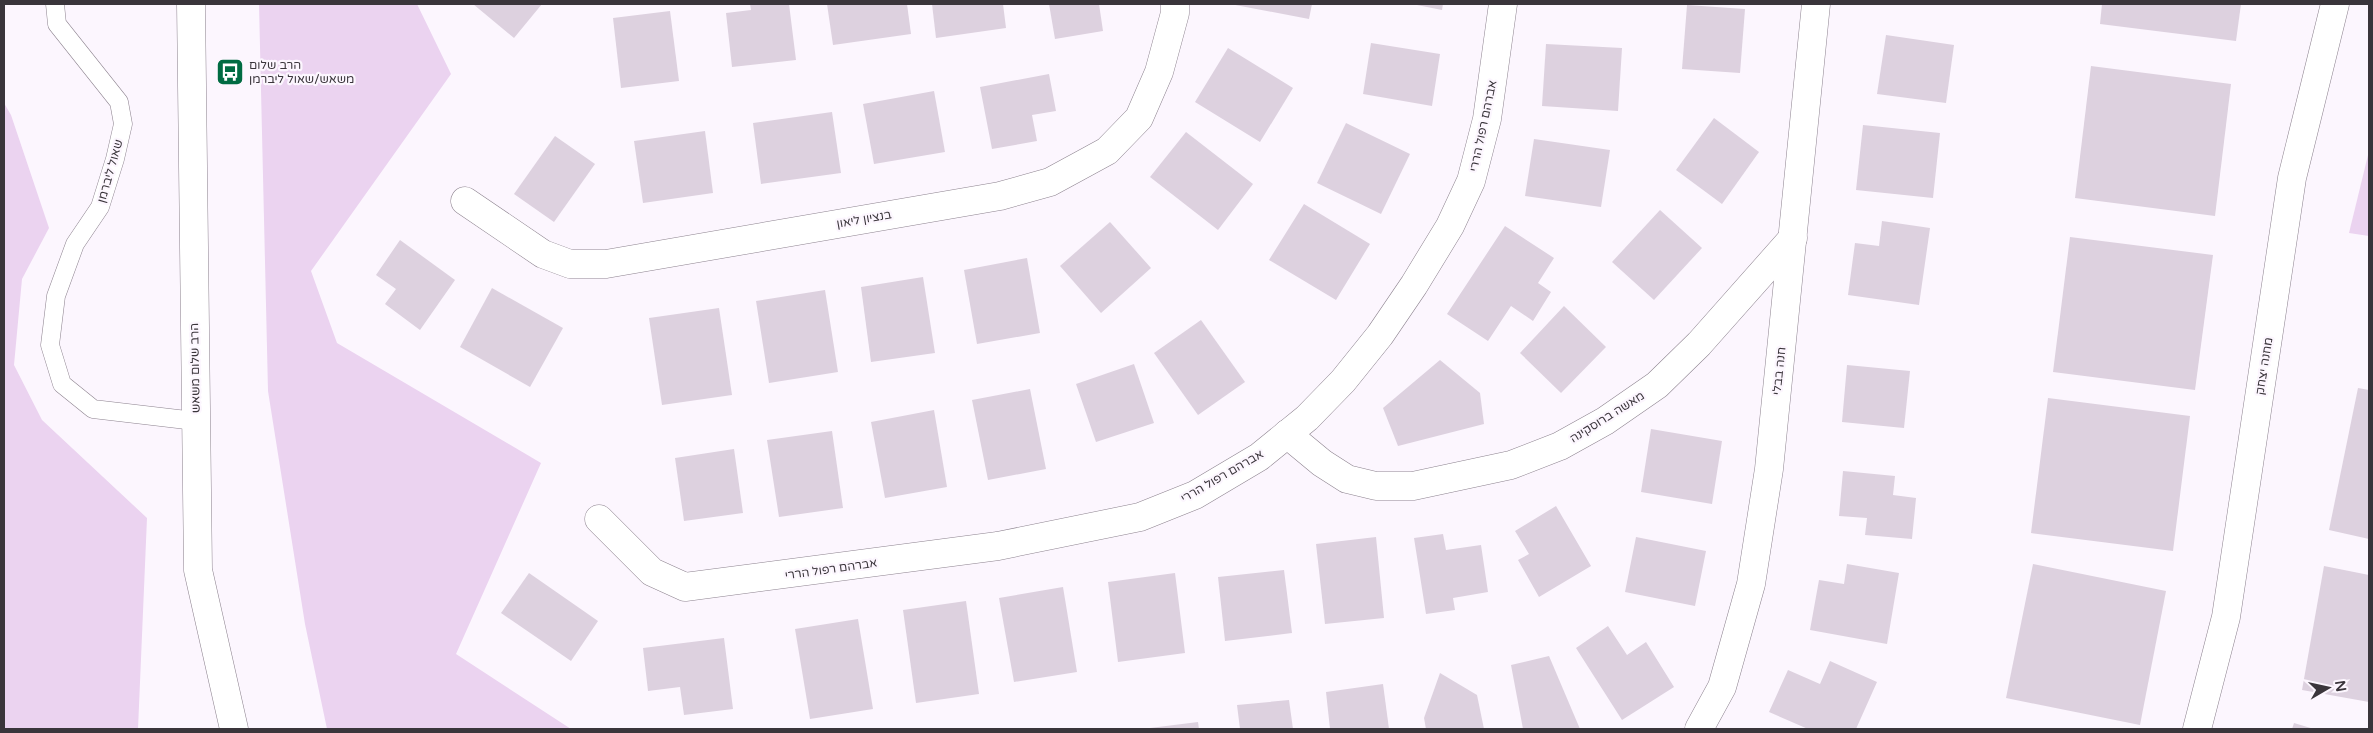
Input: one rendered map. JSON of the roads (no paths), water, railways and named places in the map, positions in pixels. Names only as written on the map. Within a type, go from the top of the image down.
[{"type":"street","name":"הרב שלום משאש","points":[[191,4],[198,570],[234,729]]},
{"type":"street","name":"בנציון ליאון","points":[[465,201],[543,254],[570,264],[606,264],[1000,196],[1050,182],[1107,151],[1139,118],[1159,72],[1175,13],[1175,4]]},
{"type":"street","name":"אברהם רפול הררי","points":[[599,518],[652,572],[685,587],[998,546],[1140,518],[1195,494],[1259,456],[1307,418],[1343,381],[1380,336],[1414,285],[1450,226],[1471,181],[1484,128],[1504,4]]},
{"type":"street","name":"חנה בבלי","points":[[1699,729],[1722,688],[1751,584],[1769,469],[1816,4]]},
{"type":"street","name":"מחנה יצחק","points":[[2197,729],[2226,616],[2292,178],[2335,4]]},
{"type":"street","name":"מאשה ברוסקינה","points":[[1287,434],[1322,463],[1347,479],[1376,486],[1413,486],[1510,464],[1560,446],[1605,421],[1657,385],[1699,344],[1793,238]]},
{"type":"lane","name":"שאול ליברמן","points":[[54,4],[57,24],[119,102],[123,124],[115,159],[100,206],[75,244],[56,296],[50,345],[62,384],[93,409],[195,421]]},
{"type":"place","name":"הרב שלום משאש/שאול ליברמן","points":[[230,72]]}]
